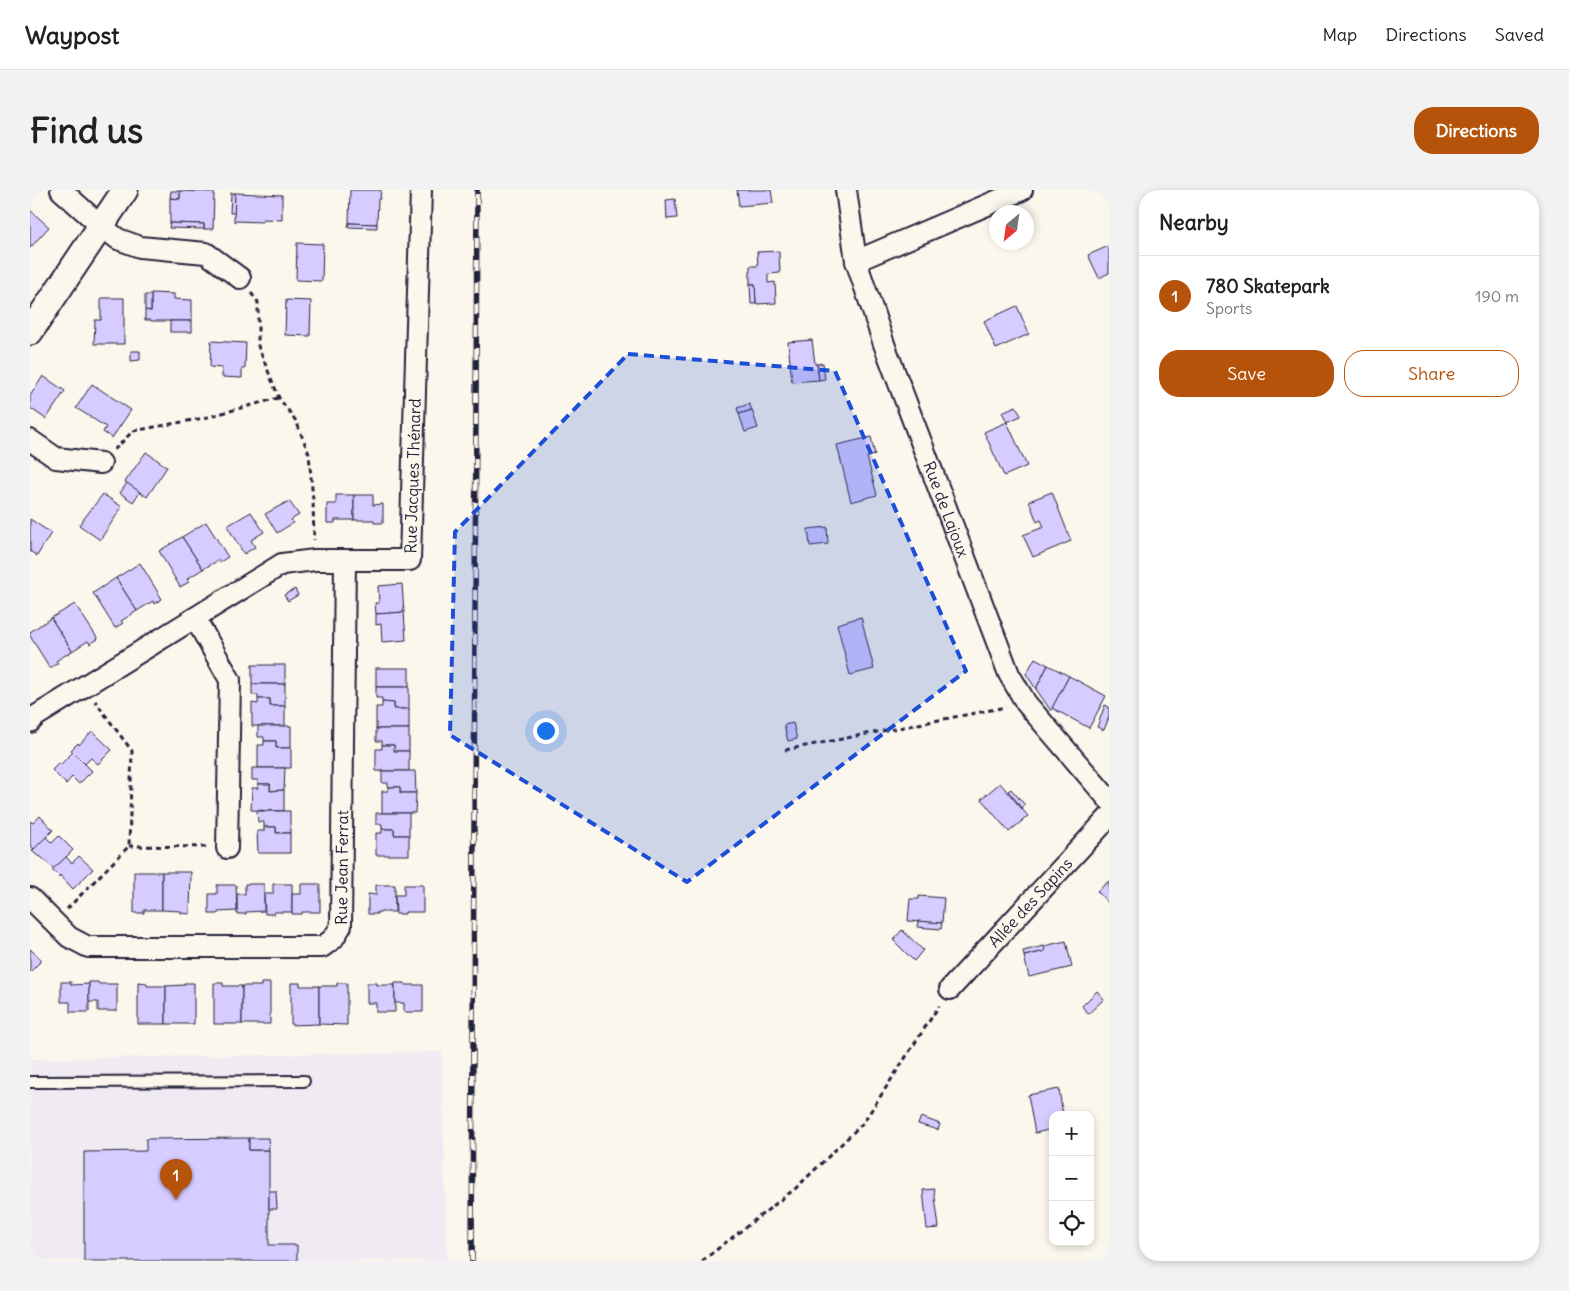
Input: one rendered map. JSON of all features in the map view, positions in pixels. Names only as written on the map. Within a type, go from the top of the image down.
[{"type":"street","points":[[61,190],[118,239],[140,247],[206,253],[240,278]]},
{"type":"street","points":[[30,332],[125,190]]},
{"type":"street","name":"Rue Jacques Thénard","points":[[30,722],[36,716],[282,564],[315,560],[410,560],[421,190]]},
{"type":"street","name":"Rue de Lajoux","points":[[846,190],[856,261],[884,344],[1010,674],[1026,703],[1109,800]]},
{"type":"street","points":[[856,261],[1022,190]]},
{"type":"street","points":[[30,440],[56,458],[101,463]]},
{"type":"street","name":"Rue Jean Ferrat","points":[[30,898],[69,937],[88,947],[322,947],[334,939],[341,926],[345,561]]},
{"type":"street","points":[[194,618],[230,680],[227,848]]},
{"type":"street","name":"Allée des Sapins","points":[[950,988],[1109,817]]},
{"type":"lane","points":[[30,1082],[304,1081]]},
{"type":"path","points":[[240,278],[258,302],[258,346],[279,398],[296,421],[309,454],[315,560]]},
{"type":"path","points":[[101,463],[133,431],[204,418],[279,398]]},
{"type":"path","points":[[54,922],[129,846],[132,751],[84,686]]},
{"type":"path","points":[[785,750],[1026,703]]},
{"type":"path","points":[[129,846],[227,848]]},
{"type":"path","points":[[702,1261],[796,1188],[863,1123],[950,988]]},
{"type":"highlighted area","points":[[628,354],[835,371],[966,671],[687,882],[450,735],[455,532]]},
{"type":"shaded area","points":[[442,1052],[447,1261],[30,1261],[30,1059]]},
{"type":"building","points":[[350,190],[381,190],[380,199],[378,199],[377,224],[349,223]]},
{"type":"building","points":[[737,190],[771,190],[773,203],[739,206]]},
{"type":"building","points":[[171,191],[180,191],[180,199],[170,198]]},
{"type":"building","points":[[180,191],[214,192],[213,229],[204,229],[204,224],[170,223],[170,198],[180,199]]},
{"type":"building","points":[[231,193],[235,193],[235,213],[230,213]]},
{"type":"building","points":[[235,193],[282,195],[282,220],[263,219],[263,222],[234,221]]},
{"type":"building","points":[[675,199],[677,218],[667,219],[666,200]]},
{"type":"building","points":[[30,210],[49,227],[30,248]]},
{"type":"building","points":[[170,223],[204,224],[204,229],[169,228]]},
{"type":"building","points":[[349,223],[377,224],[377,228],[348,227]]},
{"type":"building","points":[[297,243],[323,244],[322,281],[296,280]]},
{"type":"building","points":[[1109,246],[1109,273],[1099,278],[1088,255]]},
{"type":"building","points":[[779,251],[780,273],[768,274],[768,283],[775,282],[776,303],[756,304],[755,284],[750,284],[750,266],[758,266],[757,252]]},
{"type":"building","points":[[750,284],[755,284],[756,304],[751,304]]},
{"type":"building","points":[[151,293],[174,294],[174,299],[192,300],[192,321],[145,320],[145,310],[151,311]]},
{"type":"building","points":[[145,295],[151,295],[151,311],[145,310]]},
{"type":"building","points":[[101,298],[124,298],[124,344],[94,344],[95,320],[101,320]]},
{"type":"building","points":[[286,300],[311,301],[310,336],[285,335]]},
{"type":"building","points":[[1017,306],[1029,334],[996,349],[984,321]]},
{"type":"building","points":[[170,321],[192,321],[192,332],[170,332]]},
{"type":"building","points":[[812,340],[819,380],[792,382],[788,342]]},
{"type":"building","points":[[211,341],[246,343],[245,369],[242,369],[242,378],[222,377],[222,368],[210,367]]},
{"type":"building","points":[[131,351],[140,351],[140,360],[131,361]]},
{"type":"building","points":[[823,363],[825,379],[819,380],[817,364]]},
{"type":"building","points":[[43,376],[65,391],[46,419],[30,408],[30,396]]},
{"type":"building","points":[[92,384],[131,410],[112,438],[103,432],[106,427],[76,408]]},
{"type":"building","points":[[749,404],[752,410],[739,414],[737,408]]},
{"type":"building","points":[[1016,406],[1021,416],[1007,422],[1002,412]]},
{"type":"building","points":[[752,410],[758,428],[745,432],[739,414]]},
{"type":"building","points":[[1007,422],[1027,466],[1004,476],[984,432]]},
{"type":"building","points":[[871,437],[875,455],[867,457],[877,495],[851,502],[837,445]]},
{"type":"building","points":[[146,452],[167,467],[147,497],[125,482]]},
{"type":"building","points":[[127,483],[140,492],[133,502],[120,493]]},
{"type":"building","points":[[1052,492],[1071,541],[1033,557],[1023,535],[1044,527],[1041,520],[1037,522],[1029,501]]},
{"type":"building","points":[[103,494],[122,507],[100,540],[79,525]]},
{"type":"building","points":[[336,495],[354,495],[354,520],[335,520],[335,523],[327,523],[327,504],[336,504]]},
{"type":"building","points":[[354,495],[373,495],[373,505],[383,504],[383,523],[374,523],[374,520],[354,520]]},
{"type":"building","points":[[289,501],[299,515],[291,520],[293,523],[277,533],[265,514]]},
{"type":"building","points":[[251,512],[264,532],[251,540],[255,547],[244,554],[227,526]]},
{"type":"building","points":[[30,519],[51,533],[37,556],[30,551]]},
{"type":"building","points":[[206,522],[228,557],[203,569],[182,537]]},
{"type":"building","points":[[827,527],[828,544],[810,546],[808,529]]},
{"type":"building","points":[[182,537],[203,569],[187,579],[189,582],[180,587],[159,551]]},
{"type":"building","points":[[140,563],[162,599],[154,604],[153,601],[137,611],[116,578]]},
{"type":"building","points":[[116,578],[137,611],[121,621],[123,623],[115,628],[93,593]]},
{"type":"building","points":[[402,584],[404,612],[376,614],[375,603],[379,603],[378,586]]},
{"type":"building","points":[[295,589],[298,595],[288,601],[284,595]]},
{"type":"building","points":[[75,604],[98,639],[90,644],[88,641],[72,651],[51,618]]},
{"type":"building","points":[[404,612],[406,640],[382,642],[381,624],[376,625],[376,614]]},
{"type":"building","points":[[861,617],[874,669],[850,675],[837,624]]},
{"type":"building","points":[[51,618],[72,651],[56,661],[58,663],[50,668],[30,636],[30,632]]},
{"type":"building","points":[[1035,658],[1048,665],[1036,689],[1026,674]]},
{"type":"building","points":[[252,665],[285,665],[285,684],[252,684]]},
{"type":"building","points":[[1048,665],[1069,676],[1051,711],[1036,689]]},
{"type":"building","points":[[376,668],[409,668],[409,687],[376,687]]},
{"type":"building","points":[[1069,676],[1106,696],[1089,728],[1052,708]]},
{"type":"building","points":[[252,684],[285,684],[285,706],[270,706],[270,699],[258,699],[258,695],[252,695]]},
{"type":"building","points":[[376,687],[409,687],[409,709],[394,709],[394,703],[382,702],[382,698],[376,698]]},
{"type":"building","points":[[258,699],[270,699],[270,706],[285,706],[285,726],[252,726],[252,703],[258,704]]},
{"type":"building","points":[[382,702],[394,703],[394,709],[409,709],[409,729],[376,729],[376,707],[382,707]]},
{"type":"building","points":[[1105,705],[1109,707],[1109,717],[1104,730],[1097,727]]},
{"type":"building","points":[[793,723],[797,739],[788,741],[784,725]]},
{"type":"building","points":[[258,726],[291,726],[291,748],[276,748],[276,741],[264,741],[264,737],[258,737]]},
{"type":"building","points":[[376,729],[409,729],[409,751],[394,751],[394,745],[382,745],[382,741],[376,741]]},
{"type":"building","points":[[92,731],[112,750],[98,764],[91,758],[85,764],[71,750],[78,743],[79,745]]},
{"type":"building","points":[[264,741],[276,741],[276,748],[291,748],[291,768],[258,768],[258,745],[264,745]]},
{"type":"building","points":[[382,745],[394,745],[394,751],[409,751],[409,771],[376,771],[376,749],[382,749]]},
{"type":"building","points":[[73,752],[92,771],[79,784],[72,777],[66,784],[52,770]]},
{"type":"building","points":[[252,768],[285,768],[284,790],[270,791],[270,784],[258,784],[258,780],[252,780]]},
{"type":"building","points":[[382,771],[415,771],[416,793],[400,793],[400,787],[388,787],[388,783],[382,783]]},
{"type":"building","points":[[1000,783],[1028,816],[1009,832],[981,799]]},
{"type":"building","points":[[258,784],[270,784],[270,791],[284,790],[284,811],[251,810],[252,788],[258,788]]},
{"type":"building","points":[[388,787],[400,787],[400,793],[416,793],[415,813],[382,813],[382,791],[388,791]]},
{"type":"building","points":[[1011,789],[1025,805],[1022,808],[1008,791]]},
{"type":"building","points":[[257,811],[290,811],[290,833],[276,833],[276,827],[264,827],[264,822],[258,822]]},
{"type":"building","points":[[376,813],[409,813],[409,835],[394,835],[394,829],[382,829],[382,824],[376,824]]},
{"type":"building","points":[[40,816],[53,830],[34,849],[30,845],[30,821],[33,823]]},
{"type":"building","points":[[264,827],[276,827],[276,833],[290,833],[290,853],[258,853],[257,831],[264,831]]},
{"type":"building","points":[[382,829],[394,829],[394,835],[409,835],[409,855],[376,855],[376,833],[382,833]]},
{"type":"building","points":[[59,836],[73,850],[54,869],[32,851],[46,837],[52,843]]},
{"type":"building","points":[[79,856],[93,869],[73,889],[60,875],[59,877],[52,870],[66,857],[72,863]]},
{"type":"building","points":[[134,872],[162,872],[162,910],[144,910],[144,913],[134,913]]},
{"type":"building","points":[[162,872],[191,872],[190,914],[181,913],[181,911],[162,910]]},
{"type":"building","points":[[1109,881],[1109,904],[1097,891]]},
{"type":"building","points":[[245,884],[264,884],[264,911],[237,914],[237,894],[245,894]]},
{"type":"building","points":[[273,884],[292,884],[292,912],[265,914],[264,894],[273,894]]},
{"type":"building","points":[[301,884],[320,884],[320,912],[292,914],[292,894],[301,894]]},
{"type":"building","points":[[217,885],[236,885],[237,911],[209,914],[209,894],[217,894]]},
{"type":"building","points":[[376,885],[395,885],[395,912],[368,914],[368,894],[376,895]]},
{"type":"building","points":[[404,885],[423,885],[423,912],[396,914],[395,895],[404,895]]},
{"type":"building","points":[[919,896],[944,898],[942,923],[908,921],[910,899],[919,899]]},
{"type":"building","points":[[918,921],[942,923],[941,929],[917,927]]},
{"type":"building","points":[[902,930],[923,950],[914,961],[893,940]]},
{"type":"building","points":[[1066,941],[1072,967],[1029,977],[1024,956],[1045,951],[1044,946]]},
{"type":"building","points":[[1044,946],[1045,951],[1024,956],[1023,951]]},
{"type":"building","points":[[30,949],[42,960],[30,972]]},
{"type":"building","points":[[61,982],[71,982],[71,985],[89,984],[89,1012],[70,1012],[70,1002],[61,1002]]},
{"type":"building","points":[[89,982],[117,984],[117,1011],[98,1011],[98,1002],[89,1002]]},
{"type":"building","points":[[138,982],[147,983],[147,986],[166,986],[166,1024],[138,1024]]},
{"type":"building","points":[[184,983],[194,983],[194,1024],[166,1024],[166,986],[184,985]]},
{"type":"building","points":[[214,983],[223,983],[223,986],[242,986],[242,1024],[214,1024]]},
{"type":"building","points":[[261,983],[270,983],[270,1024],[242,1024],[242,986],[261,986]]},
{"type":"building","points":[[291,983],[300,983],[300,986],[319,986],[319,1024],[291,1025]]},
{"type":"building","points":[[337,983],[347,983],[347,1025],[319,1024],[319,986],[337,986]]},
{"type":"building","points":[[367,983],[395,985],[395,1012],[376,1012],[376,1003],[367,1003]]},
{"type":"building","points":[[395,983],[423,985],[423,1012],[404,1012],[404,1003],[395,1003]]},
{"type":"building","points":[[1097,991],[1104,999],[1088,1014],[1082,1006]]},
{"type":"building","points":[[1059,1089],[1062,1111],[1049,1111],[1049,1130],[1035,1133],[1028,1095]]},
{"type":"building","points":[[921,1117],[940,1124],[938,1130],[918,1124]]},
{"type":"building","points":[[249,1138],[249,1150],[269,1150],[269,1245],[297,1245],[297,1261],[84,1261],[84,1152],[146,1151],[146,1139]]},
{"type":"building","points":[[249,1138],[268,1138],[269,1150],[249,1150]]},
{"type":"building","points":[[934,1189],[939,1228],[927,1229],[923,1190]]},
{"type":"building","points":[[269,1191],[276,1191],[277,1209],[269,1209]]},
{"type":"railway","points":[[472,1261],[477,190]]},
{"type":"place","name":"780 Skatepark","points":[[176,1200]]}]
